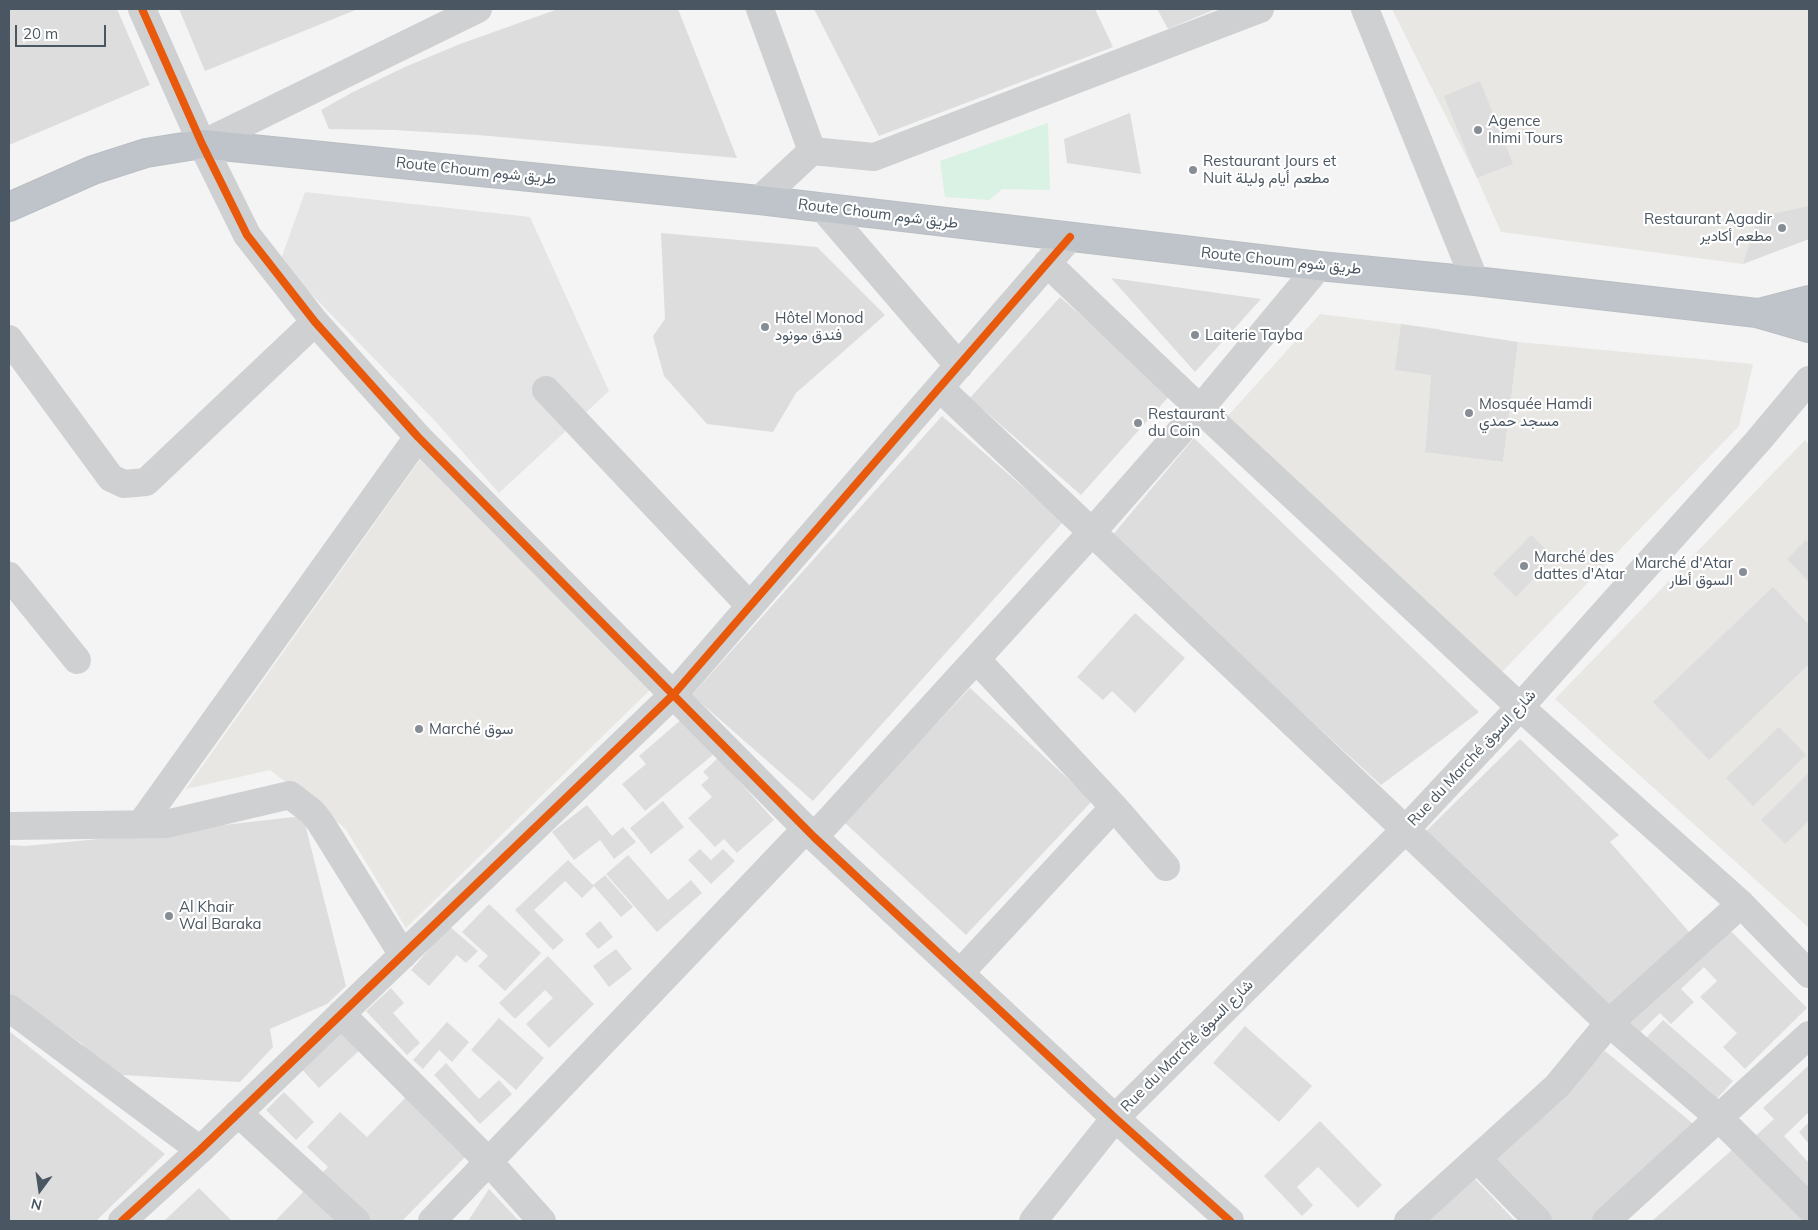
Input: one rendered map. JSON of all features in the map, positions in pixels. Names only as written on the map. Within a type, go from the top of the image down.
[{"type":"highway","name":"Route Choum طريق شوم","points":[[9,207],[93,170],[146,152],[202,144],[759,200],[1319,266],[1475,281],[1757,313],[1809,328]]},
{"type":"highway","name":"Route Choum طريق شوم","points":[[1757,313],[1809,300]]},
{"type":"street","points":[[142,9],[202,144],[246,235],[316,322],[418,437],[810,833],[1115,1118],[1230,1221]]},
{"type":"street","points":[[202,144],[478,9]]},
{"type":"street","points":[[760,9],[812,151]]},
{"type":"street","points":[[759,200],[812,151],[874,157],[1260,9]]},
{"type":"street","points":[[1365,9],[1475,281]]},
{"type":"street","points":[[822,207],[959,366]]},
{"type":"street","points":[[122,1221],[200,1150],[674,694],[1070,237]]},
{"type":"street","points":[[1047,263],[1200,409],[1520,707],[1741,904],[1809,974]]},
{"type":"street","points":[[432,1221],[810,833],[976,659],[1092,532],[1200,409],[1319,266]]},
{"type":"street","points":[[9,339],[111,478],[124,484],[146,482],[316,322]]},
{"type":"street","name":"Rue du Marché شارع السوق","points":[[1033,1221],[1115,1118],[1406,829],[1520,707],[1764,434],[1809,380]]},
{"type":"street","points":[[940,388],[1609,1023],[1719,1118],[1809,1207]]},
{"type":"street","points":[[546,390],[750,606]]},
{"type":"street","points":[[141,824],[418,437]]},
{"type":"street","points":[[9,576],[77,660]]},
{"type":"street","points":[[976,659],[1114,807],[1166,867]]},
{"type":"street","points":[[9,826],[166,824],[290,795],[312,812],[320,822],[403,955]]},
{"type":"street","points":[[960,973],[1114,807]]},
{"type":"street","points":[[1408,1221],[1478,1160],[1557,1086],[1609,1023],[1741,904]]},
{"type":"street","points":[[9,1008],[200,1150]]},
{"type":"street","points":[[341,1014],[489,1162],[542,1221]]},
{"type":"street","points":[[1606,1221],[1809,1035]]},
{"type":"street","points":[[238,1113],[356,1221]]},
{"type":"street","points":[[1478,1160],[1538,1221]]},
{"type":"shaded area","points":[[1392,9],[1809,9],[1809,239],[1743,264],[1501,232],[1477,178]]},
{"type":"shaded area","points":[[305,192],[530,217],[609,391],[499,493],[435,421],[280,262]]},
{"type":"shaded area","points":[[1320,314],[1440,329],[1431,375],[1425,451],[1503,462],[1518,342],[1753,364],[1739,426],[1502,672],[1224,420]]},
{"type":"shaded area","name":"Marché d'Atar السوق أطار","points":[[1805,440],[1809,445],[1809,928],[1555,699]]},
{"type":"shaded area","name":"Marché سوق","points":[[421,458],[652,688],[406,928],[345,828],[270,770],[186,789]]},
{"type":"green space","points":[[1048,123],[1050,190],[1002,189],[989,200],[945,197],[940,161]]},
{"type":"building","points":[[9,9],[117,9],[150,85],[9,145]]},
{"type":"building","points":[[179,9],[358,9],[205,71]]},
{"type":"building","points":[[558,9],[678,9],[737,158],[478,135],[394,130],[329,129],[321,110],[353,92],[405,67],[460,44]]},
{"type":"building","points":[[814,9],[1095,9],[1113,47],[879,136]]},
{"type":"building","points":[[1157,9],[1216,9],[1168,29]]},
{"type":"building","name":"Agence Inimi Tours","points":[[1480,81],[1513,164],[1477,178],[1444,96]]},
{"type":"building","points":[[1130,113],[1141,174],[1067,163],[1064,139]]},
{"type":"building","name":"Restaurant Agadir مطعم أكادير","points":[[1809,206],[1809,239],[1743,264],[1758,217]]},
{"type":"building","name":"Hôtel Monod فندق مونود","points":[[661,233],[817,247],[885,315],[796,393],[773,432],[707,424],[664,376],[653,336],[665,319]]},
{"type":"building","name":"Laiterie Tayba","points":[[1111,278],[1261,299],[1195,372]]},
{"type":"building","points":[[1060,297],[1171,394],[1081,495],[970,398]]},
{"type":"building","name":"Mosquée Hamdi مسجد حمدي","points":[[1401,324],[1518,342],[1503,462],[1425,452],[1431,375],[1395,370]]},
{"type":"building","points":[[942,416],[1063,522],[813,801],[692,695]]},
{"type":"building","points":[[1194,438],[1479,712],[1381,785],[1111,537]]},
{"type":"building","name":"Marché des dattes d'Atar","points":[[1531,535],[1554,557],[1516,597],[1493,574]]},
{"type":"building","points":[[1806,540],[1809,543],[1809,582],[1787,559]]},
{"type":"building","points":[[1773,587],[1809,625],[1809,664],[1709,760],[1653,702]]},
{"type":"building","points":[[1135,613],[1185,658],[1135,713],[1112,691],[1103,700],[1077,677]]},
{"type":"building","points":[[970,688],[1092,801],[966,935],[844,822]]},
{"type":"building","points":[[683,718],[714,754],[645,811],[622,784],[646,764],[639,756]]},
{"type":"building","points":[[1779,727],[1806,755],[1753,806],[1726,778]]},
{"type":"building","points":[[1520,739],[1619,835],[1610,842],[1698,942],[1615,1013],[1422,835]]},
{"type":"building","points":[[718,758],[774,820],[737,853],[724,839],[715,847],[688,818],[712,797],[701,785],[709,778],[703,772]]},
{"type":"building","points":[[1809,773],[1809,821],[1785,844],[1761,820]]},
{"type":"building","points":[[663,801],[684,827],[651,854],[630,828]]},
{"type":"building","points":[[587,805],[612,836],[623,827],[636,842],[614,859],[600,840],[574,860],[552,832]]},
{"type":"building","name":"Al Khair Wal Baraka","points":[[303,816],[346,986],[327,1004],[270,1029],[273,1047],[240,1082],[106,1074],[82,1044],[9,993],[9,845],[25,846],[99,839]]},
{"type":"building","points":[[700,849],[711,860],[723,849],[735,861],[711,884],[688,860]]},
{"type":"building","points":[[628,855],[668,900],[691,880],[702,893],[657,932],[606,874]]},
{"type":"building","points":[[568,860],[594,886],[582,898],[565,881],[534,910],[564,940],[553,950],[515,910]]},
{"type":"building","points":[[605,875],[633,907],[621,917],[593,885]]},
{"type":"building","points":[[489,904],[541,953],[505,991],[478,966],[488,956],[462,932]]},
{"type":"building","points":[[600,921],[613,937],[598,949],[585,934]]},
{"type":"building","points":[[1722,922],[1807,1008],[1745,1069],[1723,1047],[1737,1033],[1700,997],[1717,981],[1704,967],[1681,989],[1694,1002],[1671,1024],[1660,1013],[1635,1037],[1619,1020]]},
{"type":"building","points":[[449,926],[478,951],[466,963],[457,955],[429,986],[411,970]]},
{"type":"building","points":[[616,949],[632,969],[609,987],[593,966]]},
{"type":"building","points":[[548,956],[594,1004],[549,1048],[526,1024],[553,998],[545,990],[515,1019],[499,1003]]},
{"type":"building","points":[[391,988],[404,1003],[393,1013],[420,1043],[407,1055],[366,1011]]},
{"type":"building","points":[[499,1018],[544,1058],[516,1090],[471,1050]]},
{"type":"building","points":[[1663,1020],[1733,1081],[1714,1102],[1644,1040]]},
{"type":"building","points":[[447,1022],[469,1042],[452,1062],[439,1050],[423,1069],[413,1060]]},
{"type":"building","points":[[1245,1026],[1312,1086],[1279,1122],[1213,1063]]},
{"type":"building","points":[[344,1028],[363,1047],[319,1088],[300,1067]]},
{"type":"building","points":[[9,1031],[165,1154],[96,1221],[9,1221]]},
{"type":"building","points":[[1605,1051],[1703,1132],[1598,1221],[1552,1221],[1492,1163]]},
{"type":"building","points":[[446,1063],[479,1099],[499,1080],[512,1094],[480,1124],[434,1075]]},
{"type":"building","points":[[1809,1065],[1809,1112],[1784,1136],[1809,1163],[1809,1194],[1752,1139],[1774,1119],[1763,1108]]},
{"type":"building","points":[[284,1092],[314,1122],[296,1140],[266,1110]]},
{"type":"building","points":[[411,1092],[471,1151],[402,1221],[367,1221],[320,1175],[328,1167],[307,1147],[340,1112],[367,1137]]},
{"type":"building","points":[[1320,1121],[1382,1185],[1358,1208],[1318,1167],[1297,1187],[1313,1205],[1302,1216],[1264,1176]]},
{"type":"building","points":[[1809,1122],[1809,1144],[1799,1132]]},
{"type":"building","points":[[1742,1141],[1809,1221],[1652,1221]]},
{"type":"building","points":[[1474,1178],[1515,1221],[1428,1221]]},
{"type":"building","points":[[308,1187],[341,1221],[275,1221]]},
{"type":"building","points":[[199,1188],[232,1221],[164,1221]]},
{"type":"building","points":[[489,1189],[519,1221],[468,1221]]},
{"type":"cycle path","points":[[142,9],[202,144],[247,235],[315,322],[418,437],[814,837],[1115,1118],[1230,1221]]},
{"type":"cycle path","points":[[122,1221],[200,1150],[674,694],[1070,237]]},
{"type":"place","name":"Agence Inimi Tours","points":[[1478,130]]},
{"type":"place","name":"Restaurant Jours et Nuit مطعم أيام وليلة","points":[[1193,170]]},
{"type":"place","name":"Restaurant Agadir مطعم أكادير","points":[[1782,228]]},
{"type":"place","name":"Hôtel Monod فندق مونود","points":[[765,327]]},
{"type":"place","name":"Laiterie Tayba","points":[[1195,335]]},
{"type":"place","name":"Mosquée Hamdi مسجد حمدي","points":[[1469,413]]},
{"type":"place","name":"Restaurant du Coin","points":[[1138,423]]},
{"type":"place","name":"Marché des dattes d'Atar","points":[[1524,566]]},
{"type":"place","name":"Marché d'Atar السوق أطار","points":[[1743,572]]},
{"type":"place","name":"Marché سوق","points":[[419,729]]},
{"type":"place","name":"Al Khair Wal Baraka","points":[[169,916]]}]
